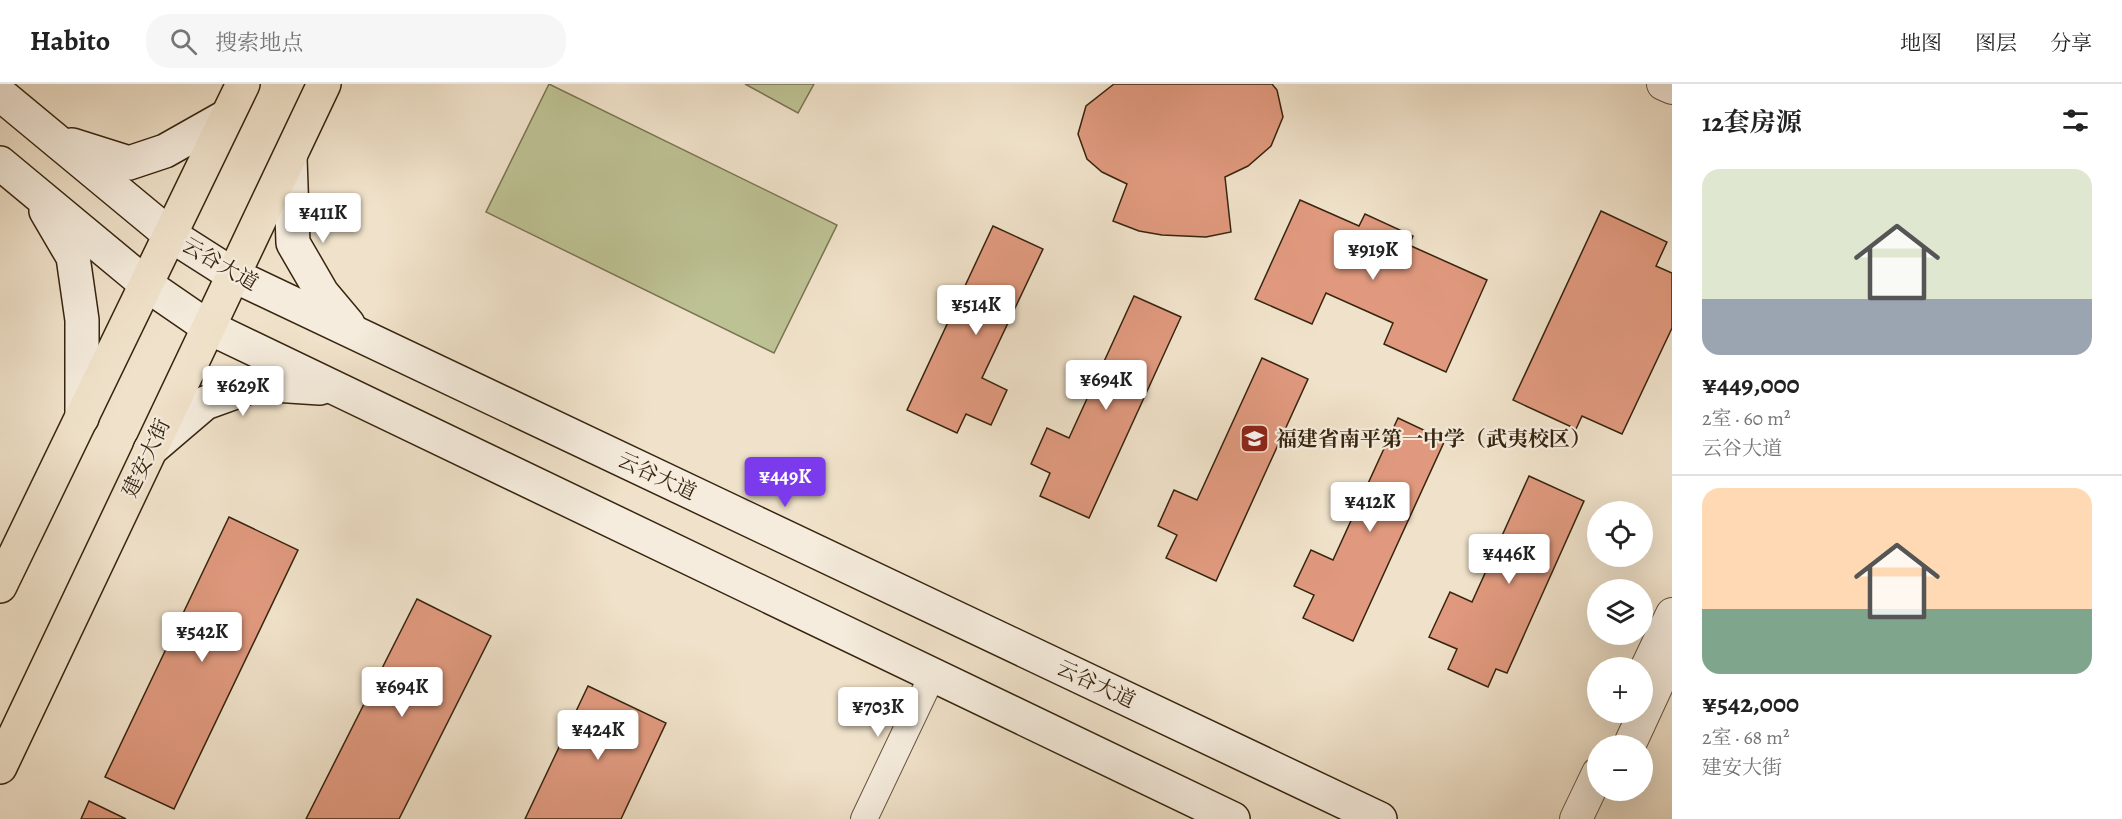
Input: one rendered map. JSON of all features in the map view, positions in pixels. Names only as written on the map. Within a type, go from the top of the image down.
[{"type":"main road","points":[[0,586],[243,84]]},
{"type":"main road","name":"建安大街","points":[[0,767],[208,327],[235,276],[324,84]]},
{"type":"main road","name":"云谷大道","points":[[0,94],[169,234],[235,276],[1380,819]]},
{"type":"main road","points":[[55,140],[129,163],[165,150],[227,116]]},
{"type":"main road","points":[[290,158],[293,243],[322,293],[356,333]]},
{"type":"main road","points":[[0,163],[147,285],[208,327],[1233,819]]},
{"type":"main road","points":[[34,191],[73,257],[82,320],[82,418]]},
{"type":"main road","points":[[150,450],[205,403],[258,384],[337,390]]},
{"type":"street","points":[[1663,84],[1672,88]]},
{"type":"street","points":[[1652,657],[1672,614]]},
{"type":"street","points":[[1634,735],[1672,654]]},
{"type":"street","points":[[864,819],[932,676]]},
{"type":"street","points":[[1576,819],[1587,796]]},
{"type":"street","points":[[1594,819],[1603,801]]},
{"type":"green space","points":[[549,84],[837,225],[774,353],[486,212]]},
{"type":"green space","points":[[745,84],[814,84],[798,113]]},
{"type":"building","points":[[1114,84],[1272,84],[1277,90],[1283,117],[1271,146],[1248,166],[1225,177],[1231,232],[1206,237],[1162,235],[1139,231],[1113,221],[1127,184],[1102,172],[1087,159],[1078,134],[1086,106]]},
{"type":"building","points":[[1300,200],[1359,226],[1365,214],[1413,236],[1409,245],[1487,280],[1446,372],[1384,344],[1393,323],[1326,293],[1312,324],[1255,299]]},
{"type":"building","points":[[1601,211],[1667,242],[1656,266],[1672,273],[1672,328],[1622,434],[1582,416],[1576,429],[1513,400]]},
{"type":"building","points":[[993,226],[1043,249],[982,378],[1007,390],[991,425],[966,414],[957,433],[907,410]]},
{"type":"building","points":[[1134,296],[1181,317],[1089,518],[1040,496],[1050,473],[1031,464],[1047,428],[1069,438]]},
{"type":"building","points":[[1262,358],[1308,379],[1216,581],[1166,558],[1177,535],[1158,526],[1174,490],[1197,500]]},
{"type":"building","points":[[1398,418],[1445,440],[1353,641],[1303,618],[1314,595],[1294,586],[1311,550],[1333,560]]},
{"type":"building","points":[[1529,476],[1584,501],[1507,673],[1496,669],[1488,687],[1448,669],[1457,649],[1429,637],[1450,592],[1472,602]]},
{"type":"building","points":[[229,517],[298,550],[174,809],[105,777]]},
{"type":"building","points":[[417,599],[491,636],[399,819],[306,819]]},
{"type":"building","points":[[588,686],[666,723],[621,819],[525,819]]},
{"type":"building","points":[[89,801],[126,819],[81,819]]},
{"type":"place","name":"福建省南平第一中学（武夷校区）","points":[[1255,439]]}]
